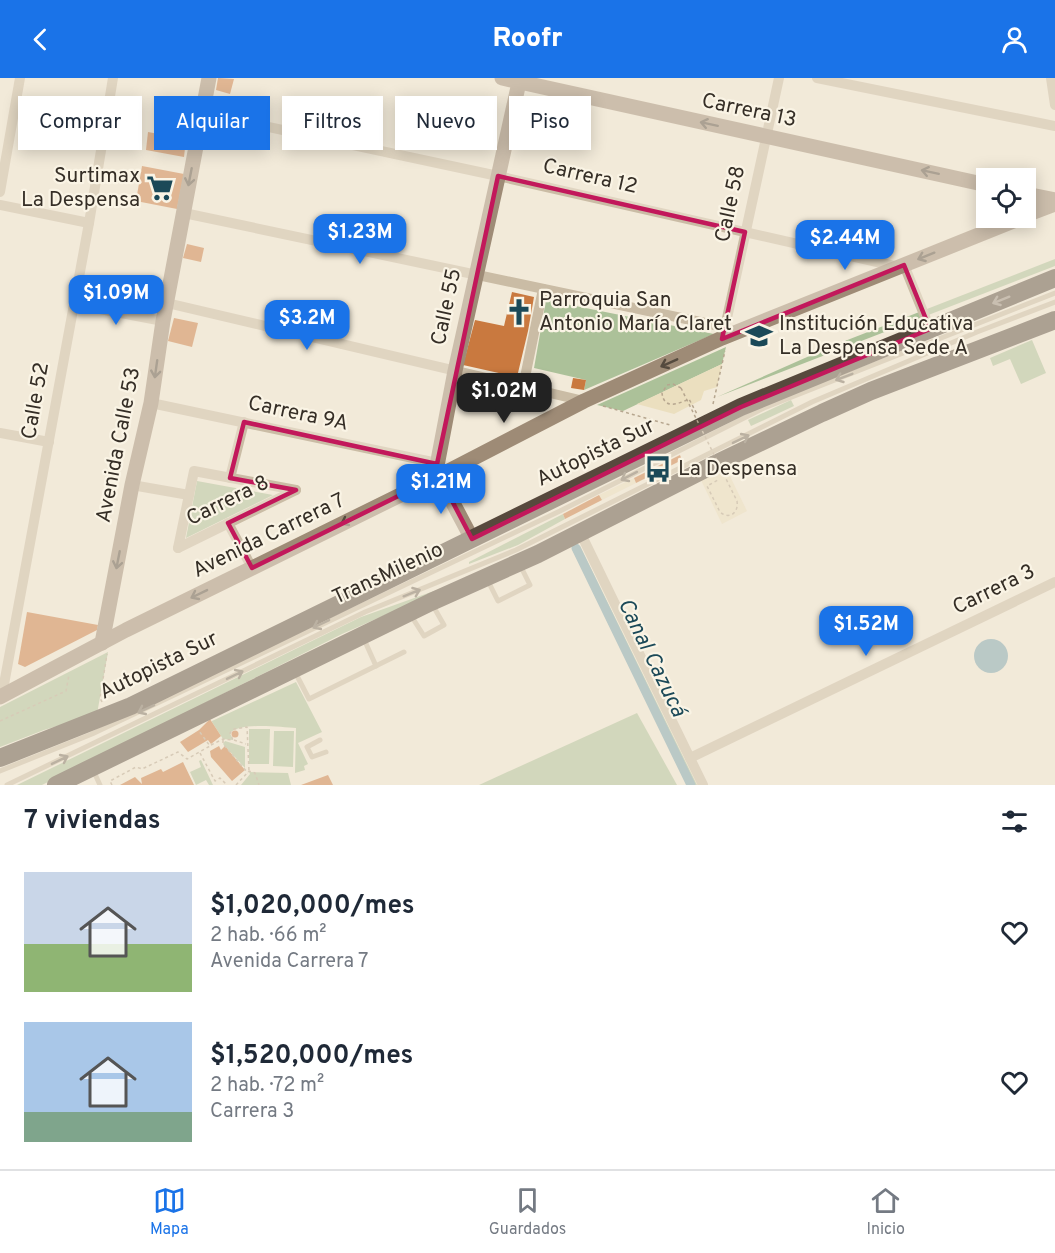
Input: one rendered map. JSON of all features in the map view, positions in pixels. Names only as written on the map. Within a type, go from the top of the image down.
[{"type":"highway","name":"Autopista Sur","points":[[0,758],[110,715],[763,397],[1055,278]]},
{"type":"highway","points":[[56,785],[431,602],[519,563],[724,459],[822,413],[952,359],[1055,320]]},
{"type":"street","points":[[0,192],[20,78]]},
{"type":"street","name":"Calle 52","points":[[1,696],[89,223],[113,78]]},
{"type":"street","name":"Avenida Calle 53","points":[[206,96],[209,78]]},
{"type":"street","name":"Carrera 13","points":[[502,78],[976,183]]},
{"type":"street","name":"Calle 58","points":[[725,334],[779,78]]},
{"type":"street","points":[[817,78],[1055,126]]},
{"type":"street","points":[[1050,78],[1055,105]]},
{"type":"street","name":"Calle 55","points":[[438,469],[454,371],[519,80]]},
{"type":"street","name":"Carrera 12","points":[[270,127],[901,266]]},
{"type":"street","name":"Avenida Calle 53","points":[[105,648],[132,485],[151,403],[166,303],[196,150]]},
{"type":"street","points":[[1036,197],[1055,202]]},
{"type":"street","points":[[1036,211],[1055,202]]},
{"type":"street","points":[[0,205],[89,223]]},
{"type":"street","points":[[184,213],[543,289],[725,334]]},
{"type":"street","name":"Avenida Carrera 7","points":[[1,696],[105,648],[438,469],[725,334],[996,228]]},
{"type":"street","points":[[901,266],[930,329]]},
{"type":"street","points":[[523,387],[543,289]]},
{"type":"street","points":[[166,303],[584,401]]},
{"type":"street","points":[[74,304],[163,321]]},
{"type":"street","name":"Carrera 9A","points":[[151,403],[244,422],[438,469]]},
{"type":"street","points":[[132,485],[189,495],[194,471],[230,478],[244,422]]},
{"type":"street","points":[[0,433],[49,442]]},
{"type":"street","points":[[438,469],[472,539]]},
{"type":"street","name":"Carrera 8","points":[[189,495],[178,548],[296,490],[230,478]]},
{"type":"street","points":[[228,523],[252,568]]},
{"type":"street","points":[[580,532],[703,785]]},
{"type":"street","name":"Carrera 3","points":[[690,758],[1055,582]]},
{"type":"lane","name":"TransMilenio","points":[[0,771],[92,734],[160,702],[560,511],[764,408],[1055,293]]},
{"type":"lane","name":"TransMilenio","points":[[7,785],[365,612],[516,550],[812,402],[977,332],[1055,302]]},
{"type":"lane","points":[[486,577],[498,601],[530,585],[519,563]]},
{"type":"lane","points":[[409,613],[424,636],[444,625],[431,602]]},
{"type":"lane","points":[[362,636],[376,666]]},
{"type":"lane","points":[[294,669],[309,699],[404,652]]},
{"type":"lane","points":[[320,740],[308,747],[312,758],[326,752]]},
{"type":"lane","points":[[92,767],[100,785]]},
{"type":"path","points":[[701,427],[725,334]]},
{"type":"path","points":[[701,427],[689,399],[683,402],[676,405],[669,405],[663,400],[664,388],[669,384],[681,388],[685,397],[690,406],[694,416],[737,501],[737,508],[730,516],[720,512],[707,486],[718,480]]},
{"type":"path","points":[[584,401],[701,427]]},
{"type":"path","points":[[105,648],[100,698],[110,715]]},
{"type":"path","points":[[0,721],[66,691],[70,674]]},
{"type":"path","points":[[233,740],[230,733],[234,729],[247,727],[248,772],[236,785]]},
{"type":"path","points":[[199,730],[210,746]]},
{"type":"path","points":[[223,739],[223,744],[248,772],[255,773],[259,785]]},
{"type":"path","points":[[112,785],[110,781],[136,767],[142,769],[178,752],[187,759],[223,739],[247,744]]},
{"type":"path","points":[[199,752],[217,785]]},
{"type":"path","points":[[215,782],[220,778],[227,785]]},
{"type":"highlighted area","points":[[498,176],[745,232],[722,339],[904,265],[930,329],[741,407],[472,539],[439,476],[252,568],[228,523],[296,490],[230,478],[244,422],[437,464]]},
{"type":"green space","points":[[1055,259],[1055,266],[717,397],[832,346]]},
{"type":"green space","points":[[546,300],[714,334],[584,390],[586,380],[534,368]]},
{"type":"green space","points":[[1032,340],[1046,373],[1021,384],[1010,359],[993,366],[990,358]]},
{"type":"green space","points":[[726,347],[722,364],[623,411],[597,405]]},
{"type":"green space","points":[[791,400],[794,406],[751,426],[748,420]]},
{"type":"green space","points":[[197,481],[273,495],[186,538]]},
{"type":"green space","points":[[563,514],[565,519],[518,545],[469,564],[469,562]]},
{"type":"green space","points":[[580,546],[697,785],[687,785],[572,549]]},
{"type":"green space","points":[[462,581],[342,634],[42,785],[17,785],[361,617]]},
{"type":"green space","points":[[108,652],[97,714],[44,730],[0,747],[0,707]]},
{"type":"green space","points":[[296,682],[322,732],[298,743],[308,764],[304,766],[305,770],[295,773],[296,728],[243,727],[230,733],[233,740],[223,739],[212,722],[212,721]]},
{"type":"green space","points":[[637,713],[677,785],[479,785]]},
{"type":"green space","points":[[249,729],[270,729],[269,764],[249,764]]},
{"type":"green space","points":[[274,731],[294,731],[293,767],[273,766]]},
{"type":"green space","points":[[225,741],[245,747],[245,768],[223,744]]},
{"type":"green space","points":[[201,760],[213,785],[209,785],[206,780],[196,785],[190,772],[201,767],[199,761]]},
{"type":"green space","points":[[249,772],[288,773],[291,785],[241,785],[250,774]]},
{"type":"shaded area","points":[[722,364],[717,387],[704,391],[701,400],[674,414],[637,404]]},
{"type":"shaded area","points":[[725,466],[747,511],[722,524],[700,478]]},
{"type":"shaded area","points":[[634,478],[636,483],[602,500],[599,495]]},
{"type":"water","points":[[991,639],[1003,644],[1008,656],[1003,668],[991,673],[979,668],[974,656],[979,644]]},
{"type":"building","points":[[218,78],[234,79],[230,94],[216,90]]},
{"type":"building","points":[[148,132],[154,133],[154,150],[185,150],[184,157],[146,150]]},
{"type":"building","name":"Surtimax La Despensa","points":[[142,166],[184,174],[177,209],[136,201]]},
{"type":"building","points":[[187,244],[204,248],[201,262],[183,258]]},
{"type":"building","points":[[512,292],[534,297],[517,377],[463,365],[475,320],[504,326]]},
{"type":"building","points":[[174,318],[198,323],[192,347],[168,341]]},
{"type":"building","points":[[573,378],[586,380],[584,390],[571,388]]},
{"type":"building","name":"La Despensa","points":[[680,455],[682,460],[636,483],[634,478]]},
{"type":"building","points":[[599,495],[602,500],[565,519],[563,514]]},
{"type":"building","points":[[27,612],[98,625],[97,630],[25,667],[18,664]]},
{"type":"building","points":[[210,719],[221,736],[211,744],[208,740],[188,752],[180,742],[199,730]]},
{"type":"building","points":[[235,731],[238,734],[235,737],[232,734]]},
{"type":"building","points":[[219,746],[221,750],[225,746],[245,770],[232,781],[211,757],[210,751]]},
{"type":"building","points":[[183,762],[194,785],[120,785],[135,777],[142,784],[141,778],[161,769],[163,772]]},
{"type":"building","points":[[328,775],[333,785],[301,785]]},
{"type":"waterway","name":"Canal Cazucá","points":[[576,548],[691,785]]},
{"type":"place","name":"Surtimax La Despensa","points":[[160,188]]},
{"type":"place","name":"Parroquia San Antonio María Claret","points":[[519,312]]},
{"type":"place","name":"Institución Educativa La Despensa Sede A","points":[[759,336]]},
{"type":"place","name":"La Despensa","points":[[658,469]]}]
